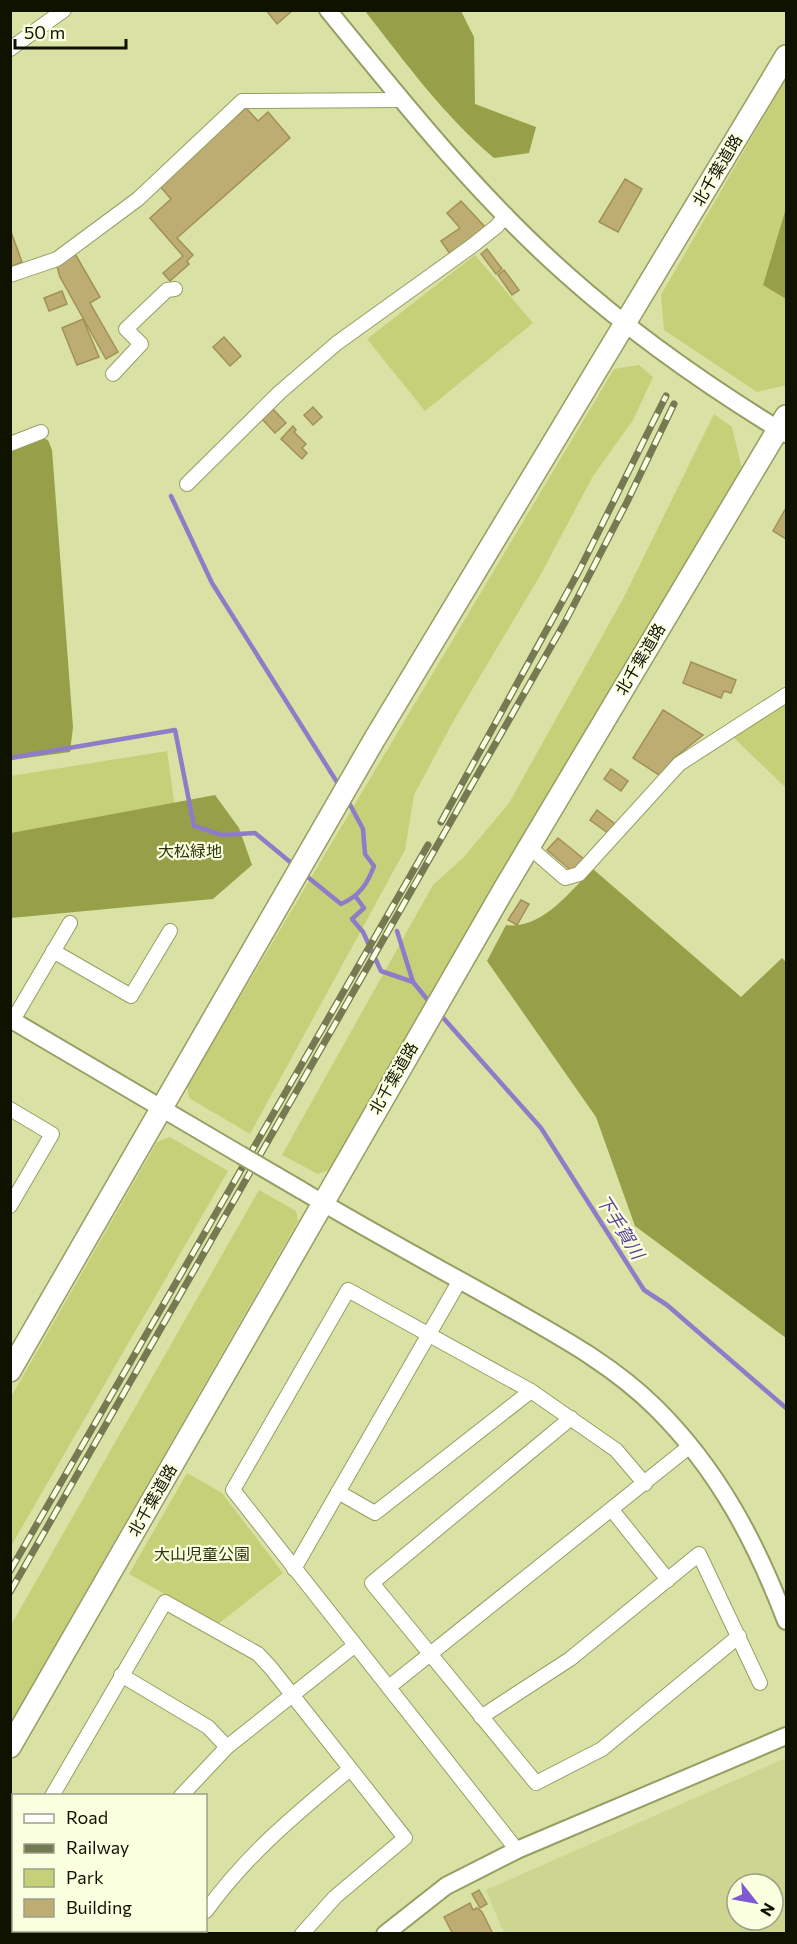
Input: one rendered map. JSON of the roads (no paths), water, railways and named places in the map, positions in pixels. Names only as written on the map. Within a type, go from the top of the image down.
[{"type":"highway","name":"北千葉道路","points":[[10,1371],[374,740],[786,56]]},
{"type":"highway","name":"北千葉道路","points":[[10,1746],[528,846],[784,427]]},
{"type":"street","points":[[13,43],[64,10]]},
{"type":"street","points":[[328,10],[460,169],[565,273],[624,323],[700,379],[784,427]]},
{"type":"street","points":[[10,275],[57,259],[138,198],[242,101],[401,100]]},
{"type":"street","points":[[187,484],[280,392],[328,350],[472,246],[497,226],[506,215]]},
{"type":"street","points":[[113,374],[141,344],[126,329],[167,290],[175,289]]},
{"type":"street","points":[[10,444],[41,432]]},
{"type":"street","points":[[528,846],[565,878],[579,874],[679,764],[786,695]]},
{"type":"street","points":[[70,923],[11,1022],[322,1203],[584,1350],[609,1367],[658,1410],[690,1446],[741,1518],[764,1562],[786,1622]]},
{"type":"street","points":[[53,951],[132,996],[170,930]]},
{"type":"street","points":[[10,1109],[52,1134],[10,1206]]},
{"type":"street","points":[[294,1569],[460,1280]]},
{"type":"street","points":[[517,1850],[233,1490],[348,1290],[531,1391],[616,1450],[645,1484]]},
{"type":"street","points":[[338,1492],[375,1513],[531,1391]]},
{"type":"street","points":[[571,1418],[372,1583],[536,1783],[602,1749],[739,1636]]},
{"type":"street","points":[[389,1687],[690,1446]]},
{"type":"street","points":[[612,1510],[668,1580]]},
{"type":"street","points":[[481,1717],[570,1659],[699,1554],[760,1683]]},
{"type":"street","points":[[53,1794],[165,1602],[258,1654],[405,1838],[335,1896],[302,1934]]},
{"type":"street","points":[[183,1794],[227,1747],[354,1646]]},
{"type":"street","points":[[121,1675],[208,1727],[227,1747]]},
{"type":"street","points":[[385,1934],[446,1886],[517,1850],[786,1736]]},
{"type":"street","points":[[207,1910],[226,1883],[268,1837],[350,1769]]},
{"type":"waterway","points":[[171,496],[212,583],[340,787]]},
{"type":"waterway","points":[[10,758],[175,730],[194,826],[222,835],[255,833],[295,866]]},
{"type":"waterway","points":[[304,874],[341,904],[358,893],[368,879],[374,866],[365,854],[363,829],[347,799]]},
{"type":"waterway","points":[[356,897],[364,908],[352,919],[363,932],[381,971],[413,982]]},
{"type":"waterway","points":[[397,931],[413,982],[431,1004]]},
{"type":"waterway","name":"下手賀川","points":[[438,1012],[541,1128],[644,1290],[667,1305],[786,1408]]},
{"type":"railway","points":[[441,822],[579,571],[666,396]]},
{"type":"railway","points":[[10,1592],[565,622],[674,404]]},
{"type":"railway","points":[[10,1571],[428,845]]},
{"type":"park label","name":"大松緑地","points":[[190,851]]},
{"type":"park label","name":"大山児童公園","points":[[202,1554]]}]
